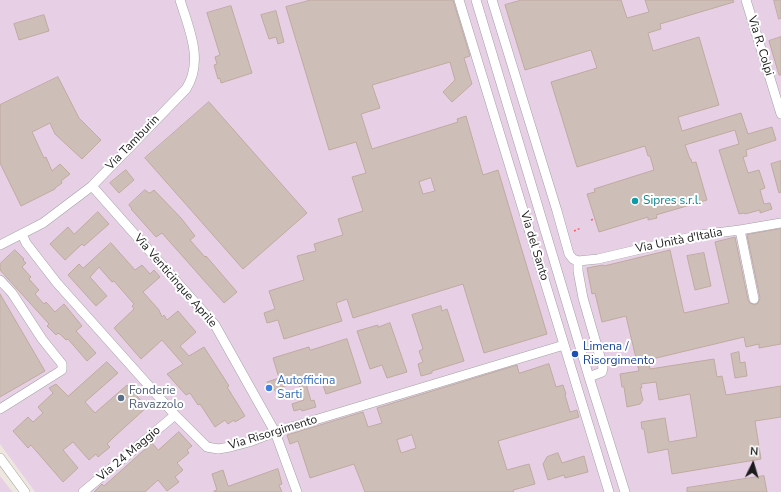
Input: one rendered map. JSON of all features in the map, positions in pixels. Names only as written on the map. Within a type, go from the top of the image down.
[{"type":"street","name":"Via Tamburin","points":[[0,245],[43,223],[92,186],[186,89],[190,82],[194,67],[194,45],[180,0]]},
{"type":"street","name":"Via del Santo","points":[[459,0],[609,492]]},
{"type":"street","points":[[589,377],[602,372],[603,367],[583,298],[578,271],[578,261],[573,259],[569,254],[491,0],[477,2],[589,377],[625,492]]},
{"type":"street","name":"Via R. Colpi","points":[[746,0],[781,114]]},
{"type":"street","name":"Via Venticinque Aprile","points":[[92,186],[215,325],[275,432],[298,492]]},
{"type":"street","name":"Via Unità d'Italia","points":[[578,261],[598,259],[700,235],[781,223]]},
{"type":"street","points":[[740,230],[754,299]]},
{"type":"street","name":"Via Risorgimento","points":[[22,234],[26,243],[57,283],[176,415],[207,447],[218,449],[249,442],[275,432],[564,345]]},
{"type":"street","points":[[0,280],[12,294],[42,339],[62,364],[62,370],[0,409]]},
{"type":"street","name":"Via 24 Maggio","points":[[83,492],[176,415]]},
{"type":"street","points":[[0,458],[25,492]]},
{"type":"path","points":[[591,220],[595,219]]},
{"type":"path","points":[[574,231],[581,228]]},
{"type":"shaded area","points":[[0,0],[781,0],[781,492],[35,492],[0,444]]},
{"type":"shaded area","points":[[0,476],[11,490],[13,492],[0,492]]},
{"type":"building","points":[[311,0],[453,0],[470,56],[464,58],[472,84],[452,102],[443,92],[455,80],[450,62],[372,85],[380,108],[361,114],[372,149],[458,122],[457,119],[466,116],[483,175],[498,170],[547,334],[484,353],[463,284],[353,318],[347,299],[336,303],[342,321],[284,339],[278,320],[267,323],[264,313],[275,309],[269,291],[304,280],[297,256],[316,251],[314,244],[343,235],[338,219],[363,211],[352,177],[366,173],[356,142],[329,150],[286,7]],"holes":[[[431,178],[435,191],[423,194],[419,182]]]},
{"type":"building","points":[[522,0],[621,0],[627,18],[649,12],[645,0],[733,0],[734,2],[660,24],[661,29],[648,33],[653,51],[699,37],[719,105],[678,117],[682,131],[741,113],[748,134],[772,127],[776,140],[746,150],[747,156],[743,157],[748,173],[759,170],[765,188],[760,190],[764,204],[770,203],[772,209],[760,213],[760,210],[739,214],[719,150],[739,144],[735,130],[685,145],[692,163],[696,162],[707,200],[656,215],[657,218],[648,220],[648,217],[599,232],[587,194],[595,192],[594,189],[654,170],[650,156],[648,156],[645,146],[577,167],[551,82],[597,68],[591,50],[525,70],[505,5]]},
{"type":"building","points":[[774,0],[781,0],[781,18],[779,19]]},
{"type":"building","points":[[231,6],[252,73],[221,83],[220,78],[218,79],[214,65],[217,64],[215,57],[220,55],[207,13]]},
{"type":"building","points":[[276,11],[284,42],[278,44],[276,37],[269,39],[261,15]]},
{"type":"building","points":[[44,15],[49,31],[19,40],[14,24]]},
{"type":"building","points":[[781,37],[781,75],[779,75],[769,41]]},
{"type":"building","points":[[58,77],[79,118],[101,140],[82,159],[55,134],[50,123],[32,132],[52,171],[60,164],[70,174],[61,181],[62,183],[55,189],[21,206],[0,163],[0,105]]},
{"type":"building","points":[[209,102],[307,213],[243,269],[145,158]]},
{"type":"building","points":[[781,161],[781,192],[779,193],[771,164]]},
{"type":"building","points":[[126,170],[134,180],[119,193],[110,183]]},
{"type":"building","points":[[145,190],[150,193],[154,190],[181,218],[195,236],[190,240],[237,292],[224,303],[162,233],[156,237],[131,209],[129,205]]},
{"type":"building","points":[[98,212],[109,224],[84,246],[82,244],[65,260],[50,244],[68,227],[74,234]]},
{"type":"building","points":[[781,229],[781,344],[759,348],[759,344],[746,347],[744,337],[648,360],[650,369],[714,359],[717,377],[722,376],[726,395],[781,386],[781,417],[755,421],[761,459],[672,474],[668,449],[648,453],[644,429],[642,429],[641,422],[665,418],[669,442],[697,437],[690,394],[659,400],[656,382],[641,384],[642,388],[640,388],[643,400],[640,404],[627,407],[624,387],[622,387],[620,374],[639,371],[626,316],[602,322],[595,293],[592,294],[587,268],[604,266],[670,250],[684,313],[729,303],[715,242],[735,237],[748,300],[750,303],[755,305],[758,303],[760,298],[747,235]]},
{"type":"building","points":[[111,243],[135,270],[142,265],[150,274],[154,270],[160,277],[143,292],[159,310],[162,317],[164,315],[167,320],[178,311],[196,332],[180,346],[189,356],[204,347],[229,386],[227,387],[245,416],[228,424],[225,420],[215,427],[200,404],[198,405],[190,393],[186,395],[167,374],[183,364],[162,340],[141,359],[114,328],[134,309],[132,306],[134,304],[114,281],[112,282],[99,267],[90,277],[107,296],[96,306],[68,275],[79,264],[83,268]]},
{"type":"building","points":[[15,250],[24,259],[23,260],[26,263],[22,267],[31,277],[29,279],[39,290],[35,294],[44,304],[46,302],[55,312],[64,304],[82,326],[76,331],[96,353],[87,361],[68,339],[66,340],[58,333],[56,335],[47,326],[49,324],[0,270],[0,264]]},
{"type":"building","points":[[704,253],[711,286],[695,290],[687,256]]},
{"type":"building","points":[[0,294],[45,371],[0,397]]},
{"type":"building","points":[[441,306],[442,311],[447,309],[464,361],[421,376],[418,364],[423,362],[419,351],[423,349],[412,315]]},
{"type":"building","points":[[390,323],[407,372],[387,378],[382,365],[370,369],[357,331]]},
{"type":"building","points":[[347,339],[361,383],[326,394],[320,376],[305,380],[311,401],[314,400],[316,407],[302,411],[301,409],[294,411],[292,404],[304,400],[298,382],[282,387],[283,390],[276,392],[274,389],[270,390],[267,382],[279,378],[273,358],[309,347],[310,350]]},
{"type":"building","points":[[739,352],[740,363],[745,362],[747,376],[735,378],[731,354]]},
{"type":"building","points":[[107,362],[118,373],[85,402],[95,413],[127,385],[147,407],[107,444],[110,447],[98,457],[96,454],[89,460],[73,442],[63,450],[78,468],[63,482],[31,445],[28,448],[13,431],[28,417],[33,422],[43,413],[38,407],[53,393],[49,388],[56,384],[68,396]]},
{"type":"building","points":[[549,364],[556,387],[563,385],[570,412],[577,410],[579,417],[498,441],[507,470],[529,464],[535,484],[513,490],[514,492],[365,492],[354,464],[310,478],[298,441],[290,444],[287,435],[363,412],[368,427],[382,423],[377,408],[517,365],[519,373]],"holes":[[[412,435],[416,448],[401,453],[397,440]]]},
{"type":"building","points":[[179,432],[192,446],[187,450],[189,453],[177,463],[183,470],[175,477],[179,482],[167,491],[158,480],[145,492],[94,492],[102,484],[104,486],[152,443],[158,450]]},
{"type":"building","points":[[558,453],[562,463],[584,456],[588,472],[565,478],[564,475],[548,480],[543,464],[547,457]]},
{"type":"building","points":[[278,469],[282,484],[279,485],[282,492],[214,492],[217,490],[212,474],[223,470],[228,486]]},
{"type":"building","points":[[764,476],[767,492],[687,492],[687,488]]},
{"type":"place","name":"Sipres s.r.l.","points":[[635,201]]},
{"type":"place","name":"Limena / Risorgimento","points":[[575,354]]},
{"type":"place","name":"Autofficina Sarti","points":[[269,388]]},
{"type":"place","name":"Fonderie Ravazzolo","points":[[121,398]]}]
